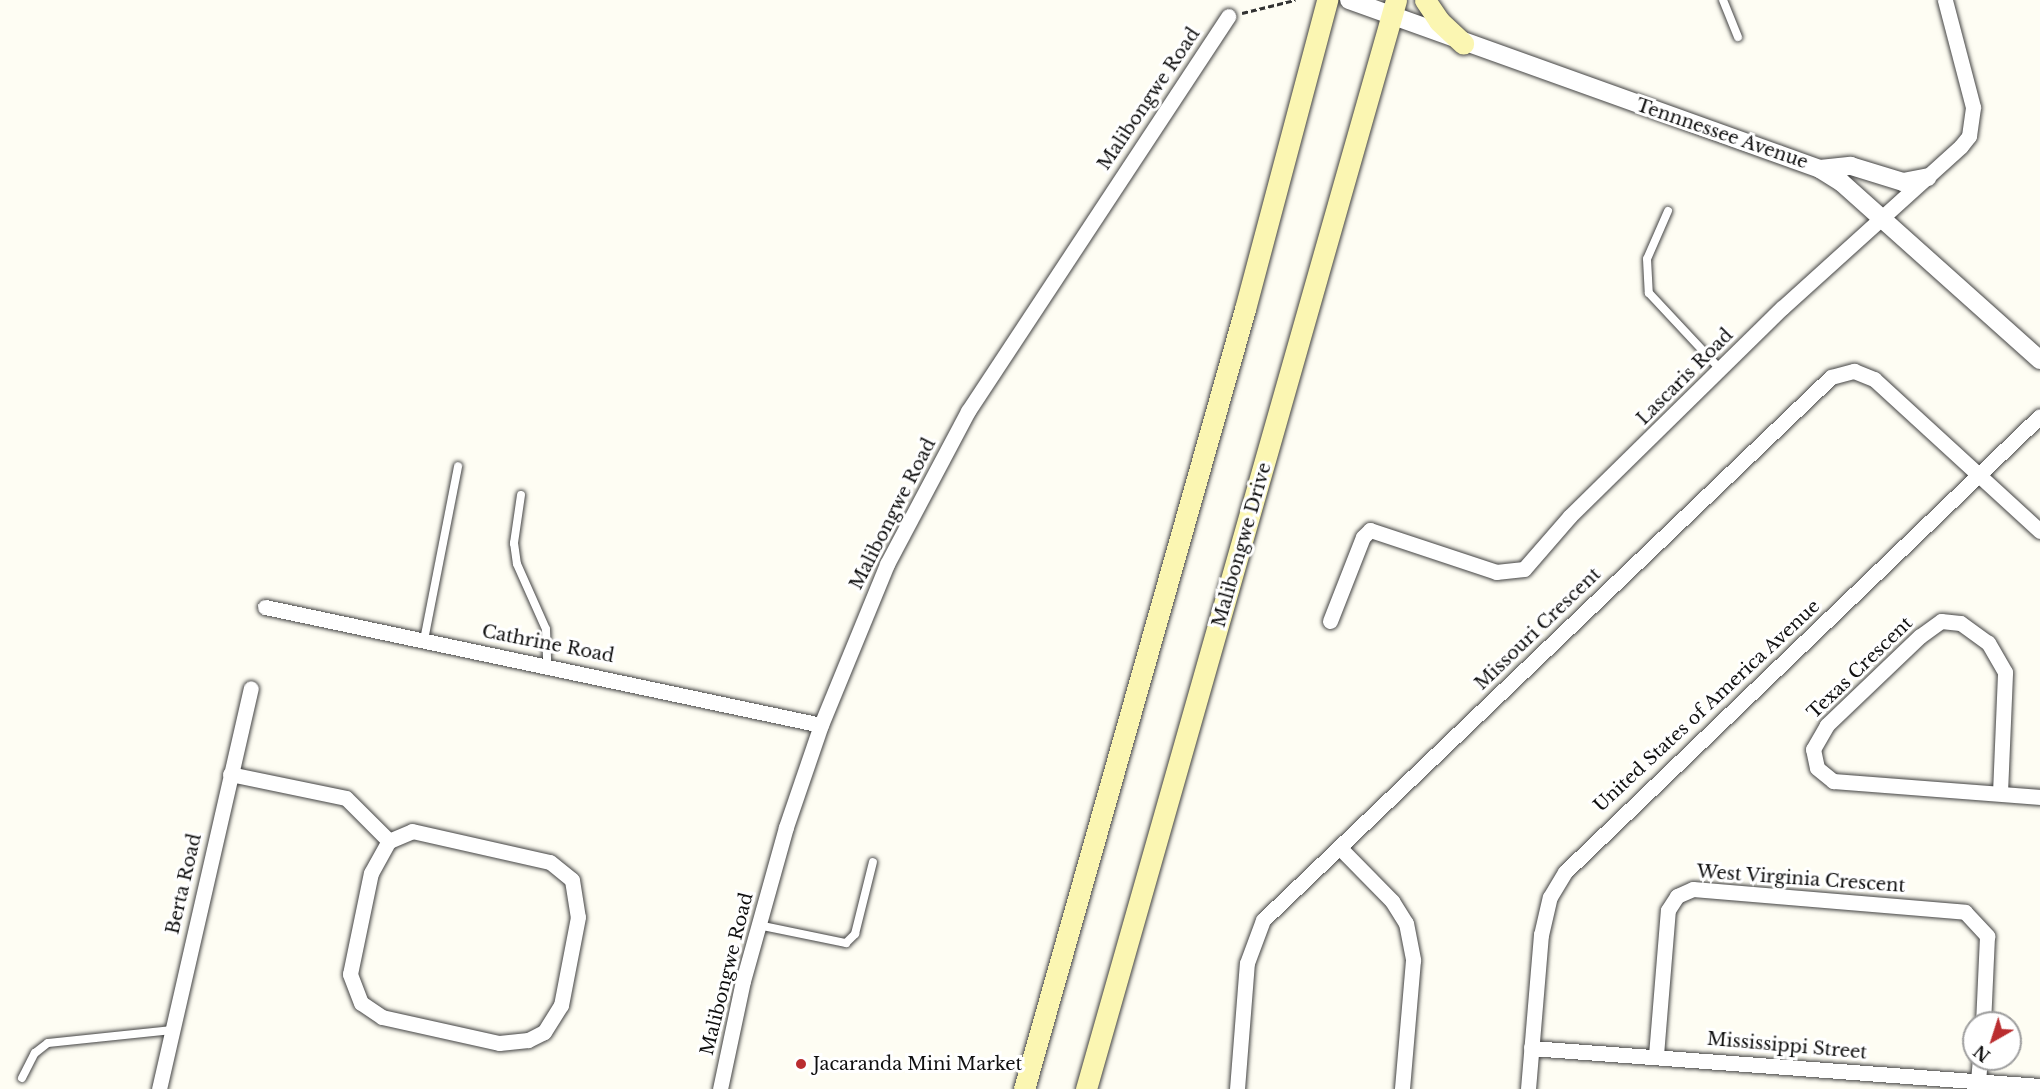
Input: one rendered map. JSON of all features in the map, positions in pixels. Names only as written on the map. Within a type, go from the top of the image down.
[{"type":"main road","points":[[1024,1089],[1245,309],[1327,0]]},
{"type":"main road","points":[[1425,0],[1439,21],[1463,43]]},
{"type":"main road","name":"Malibongwe Drive","points":[[1086,1089],[1394,9]]},
{"type":"street","name":"Tennnessee Avenue","points":[[1349,0],[1394,9],[1463,43],[1820,169],[1884,219],[2040,360]]},
{"type":"street","name":"Lascaris Road","points":[[1330,621],[1363,537],[1370,530],[1496,572],[1524,569],[1570,516],[1795,296],[1884,219],[1961,146],[1973,120],[1972,98],[1945,0]]},
{"type":"street","name":"Malibongwe Road","points":[[720,1089],[758,925],[821,725],[887,564],[968,411],[1228,16]]},
{"type":"street","points":[[1820,169],[1851,166],[1903,182],[1928,177]]},
{"type":"street","name":"Missouri Crescent","points":[[1237,1089],[1252,939],[1276,906],[1831,377],[1854,371],[1874,379],[2040,531]]},
{"type":"street","name":"United States of America Avenue","points":[[1528,1089],[1543,922],[1565,872],[2040,416]]},
{"type":"street","name":"Cathrine Road","points":[[265,607],[547,664],[821,725]]},
{"type":"street","name":"Texas Crescent","points":[[2000,793],[2006,672],[1988,643],[1960,623],[1941,621],[1920,636],[1827,725],[1812,749],[1817,768],[1833,781],[2040,797]]},
{"type":"street","name":"Berta Road","points":[[159,1089],[251,688]]},
{"type":"street","points":[[230,774],[346,798],[389,841]]},
{"type":"street","points":[[412,831],[527,855],[550,862],[572,880],[578,917],[561,1005],[544,1032],[528,1040],[498,1043],[382,1017],[361,1003],[352,985],[354,949],[371,873],[389,841],[412,831]]},
{"type":"street","points":[[1339,847],[1392,901],[1406,923],[1413,960],[1402,1089]]},
{"type":"street","name":"West Virginia Crescent","points":[[1656,1055],[1668,910],[1677,896],[1693,889],[1965,912],[1987,936],[1984,1011]]},
{"type":"street","name":"Mississippi Street","points":[[1531,1048],[1656,1055],[2040,1086]]},
{"type":"street","points":[[1978,1081],[1979,1071]]},
{"type":"lane","points":[[1723,0],[1738,37]]},
{"type":"lane","points":[[1668,212],[1647,259],[1649,293],[1721,370]]},
{"type":"lane","points":[[424,640],[458,466]]},
{"type":"lane","points":[[521,495],[514,543],[517,564],[546,629],[547,664]]},
{"type":"lane","points":[[758,925],[846,943],[855,934],[873,862]]},
{"type":"lane","points":[[22,1078],[35,1053],[48,1043],[171,1030]]},
{"type":"path","points":[[1228,16],[1296,0]]},
{"type":"place","name":"Jacaranda Mini Market","points":[[801,1064]]}]
